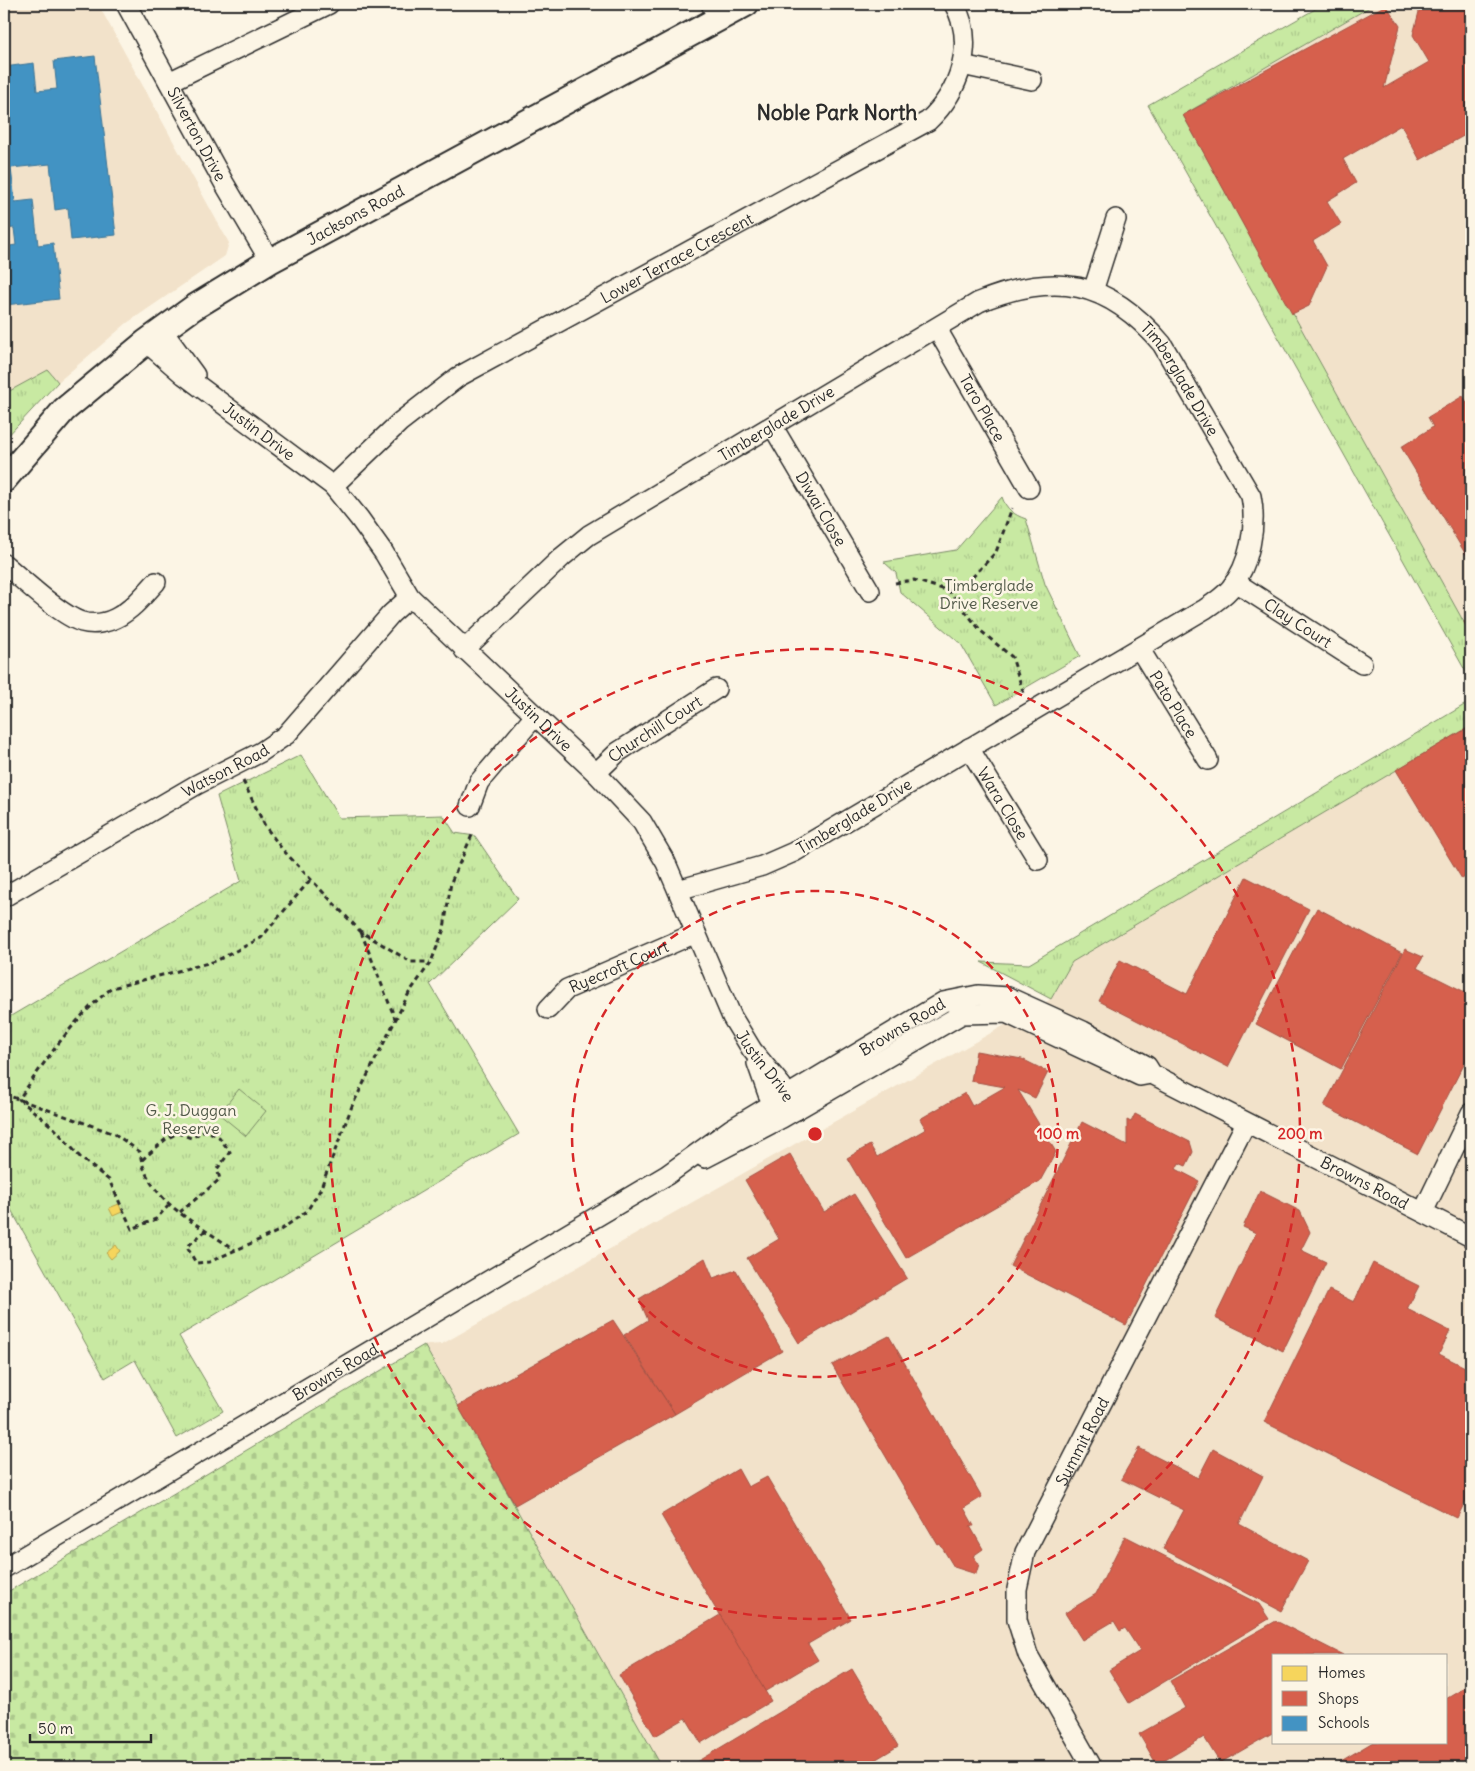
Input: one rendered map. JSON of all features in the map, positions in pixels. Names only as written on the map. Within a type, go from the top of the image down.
[{"type":"main road","name":"Jacksons Road","points":[[4,480],[64,410],[154,336],[218,292],[270,261],[728,8]]},
{"type":"street","name":"Silverton Drive","points":[[126,4],[224,183],[270,261]]},
{"type":"street","points":[[169,82],[329,4]]},
{"type":"street","name":"Lower Terrace Crescent","points":[[333,486],[400,422],[458,377],[928,121],[948,99],[962,65],[963,32],[954,4]]},
{"type":"street","points":[[962,65],[1032,80]]},
{"type":"street","points":[[1093,291],[1116,219]]},
{"type":"street","name":"Timberglade Drive","points":[[464,650],[562,557],[589,535],[937,329],[979,302],[1026,286],[1048,284],[1074,286],[1093,291],[1122,307],[1151,331],[1162,344],[1247,486],[1253,507],[1252,531],[1246,557],[1235,582],[1223,596],[1206,609],[780,859],[678,890]]},
{"type":"street","name":"Taro Place","points":[[937,329],[1029,488]]},
{"type":"street","name":"Justin Drive","points":[[154,336],[184,375],[204,388],[333,486],[379,546],[410,597],[596,773],[642,822],[666,863],[732,1016],[752,1050],[768,1094],[785,1107]]},
{"type":"street","name":"Diwai Close","points":[[772,427],[870,591]]},
{"type":"street","points":[[4,564],[62,611],[80,621],[89,623],[103,622],[120,615],[156,582]]},
{"type":"street","name":"Clay Court","points":[[1235,582],[1362,664]]},
{"type":"street","name":"Watson Road","points":[[4,897],[196,785],[261,752],[286,735],[391,614],[410,597]]},
{"type":"street","name":"Pato Place","points":[[1139,648],[1208,760]]},
{"type":"street","name":"Churchill Court","points":[[596,773],[618,752],[716,688]]},
{"type":"street","points":[[470,806],[480,782],[535,716]]},
{"type":"street","name":"Wara Close","points":[[969,748],[1038,860]]},
{"type":"street","name":"Ryecroft Court","points":[[548,1009],[567,989],[696,933]]},
{"type":"street","name":"Browns Road","points":[[4,1568],[667,1175],[730,1129],[785,1107],[943,1002],[978,996],[1008,997],[1091,1035],[1148,1066],[1152,1074],[1471,1237]]},
{"type":"street","points":[[1423,1212],[1471,1113]]},
{"type":"street","name":"Summit Road","points":[[1092,1767],[1028,1655],[1017,1620],[1016,1589],[1025,1552],[1246,1123]]},
{"type":"path","points":[[948,591],[968,582],[996,552],[1012,508]]},
{"type":"path","points":[[895,583],[914,580],[948,591],[981,631],[1012,656],[1024,694]]},
{"type":"path","points":[[243,780],[265,826],[282,849],[360,931],[411,962],[431,962]]},
{"type":"path","points":[[206,1230],[187,1247],[196,1263],[209,1262],[279,1231],[307,1211],[320,1190],[352,1106],[396,1021],[408,993],[431,962],[444,929],[451,882],[473,833]]},
{"type":"path","points":[[19,1099],[51,1051],[102,996],[112,988],[216,961],[262,938],[311,880]]},
{"type":"path","points":[[360,931],[396,1021]]},
{"type":"path","points":[[4,1094],[115,1134],[140,1152],[142,1167],[159,1194],[169,1205],[236,1250]]},
{"type":"path","points":[[19,1099],[55,1129],[81,1158],[109,1180],[132,1228],[156,1219],[169,1205]]},
{"type":"path","points":[[142,1160],[166,1139],[178,1133],[191,1138],[205,1130],[219,1137],[230,1152],[217,1169],[220,1179],[180,1212]]},
{"type":"shaded area","points":[[4,4],[98,4],[229,243],[225,256],[127,323],[58,382],[48,371],[5,395]]},
{"type":"shaded area","points":[[1375,4],[1471,4],[1471,635],[1183,115]]},
{"type":"shaded area","points":[[1471,726],[1471,1767],[662,1767],[424,1345],[442,1344],[1051,999],[1072,962]]},
{"type":"green space","points":[[1324,4],[1375,4],[1183,115],[1471,635],[1471,681],[1148,105]]},
{"type":"green space","points":[[48,370],[58,382],[4,440],[4,394]]},
{"type":"green space","name":"Timberglade Drive Reserve","points":[[1002,497],[1011,511],[1026,519],[1045,584],[1080,656],[996,705],[961,644],[900,592],[896,573],[884,562],[956,550]]},
{"type":"green space","points":[[1471,701],[1471,726],[1072,962],[1051,999],[981,962],[1029,964]]},
{"type":"green space","name":"G. J. Duggan Reserve","points":[[301,755],[339,818],[443,815],[455,833],[475,836],[518,899],[430,984],[519,1134],[179,1336],[223,1411],[177,1438],[135,1360],[105,1378],[4,1197],[4,1020],[241,881],[217,796]]},
{"type":"green space","points":[[239,1089],[266,1111],[246,1136],[219,1114]]},
{"type":"green space","points":[[424,1345],[662,1767],[4,1767],[4,1594]]},
{"type":"building: Homes","points":[[119,1204],[122,1212],[113,1216],[109,1208]]},
{"type":"building: Homes","points":[[116,1245],[120,1251],[111,1259],[106,1253]]},
{"type":"building: Shops","points":[[1421,4],[1471,4],[1471,141],[1467,134],[1420,160],[1401,125],[1343,159],[1356,183],[1327,201],[1341,224],[1313,241],[1327,266],[1309,306],[1292,314],[1183,115],[1386,5],[1400,26],[1384,88],[1429,62],[1413,35]]},
{"type":"building: Shops","points":[[1463,396],[1469,406],[1471,405],[1471,563],[1401,447],[1433,427],[1428,417]]},
{"type":"building: Shops","points":[[1471,619],[1471,635],[1464,622]]},
{"type":"building: Shops","points":[[1471,726],[1471,873],[1462,879],[1396,770]]},
{"type":"building: Shops","points":[[1246,877],[1309,909],[1228,1067],[1099,1001],[1120,960],[1187,994]]},
{"type":"building: Shops","points":[[1317,908],[1402,953],[1341,1069],[1256,1024]]},
{"type":"building: Shops","points":[[1405,949],[1423,957],[1417,968],[1471,995],[1471,1050],[1418,1154],[1324,1106]]},
{"type":"building: Shops","points":[[976,1051],[1022,1059],[1048,1072],[1035,1098],[1018,1090],[1056,1152],[1040,1181],[906,1258],[847,1158],[870,1145],[877,1157],[926,1129],[920,1119],[965,1093],[972,1106],[1005,1087],[971,1081]]},
{"type":"building: Shops","points":[[1135,1114],[1190,1142],[1193,1152],[1186,1166],[1179,1163],[1176,1169],[1199,1181],[1126,1325],[1010,1266],[1082,1122],[1127,1145],[1127,1120],[1131,1122]]},
{"type":"building: Shops","points":[[790,1154],[824,1212],[854,1194],[907,1278],[799,1343],[747,1258],[779,1239],[745,1180]]},
{"type":"building: Shops","points":[[1260,1191],[1300,1211],[1310,1232],[1301,1250],[1326,1262],[1283,1351],[1215,1318],[1256,1233],[1243,1227]]},
{"type":"building: Shops","points":[[705,1258],[713,1278],[736,1270],[782,1351],[675,1414],[624,1335],[648,1320],[639,1299]]},
{"type":"building: Shops","points":[[1373,1263],[1419,1286],[1407,1309],[1450,1331],[1439,1354],[1471,1370],[1471,1490],[1457,1518],[1264,1422],[1329,1290],[1354,1302]]},
{"type":"building: Shops","points":[[613,1320],[675,1414],[515,1505],[458,1406]]},
{"type":"building: Shops","points":[[889,1336],[982,1497],[964,1508],[974,1526],[970,1526],[983,1549],[973,1556],[979,1564],[976,1574],[954,1567],[940,1544],[938,1545],[832,1365]]},
{"type":"building: Shops","points":[[1139,1448],[1198,1478],[1213,1449],[1263,1476],[1239,1524],[1308,1561],[1281,1611],[1163,1549],[1184,1510],[1121,1479]]},
{"type":"building: Shops","points":[[738,1469],[748,1487],[767,1477],[851,1619],[808,1644],[818,1660],[764,1692],[661,1515]]},
{"type":"building: Shops","points":[[1125,1536],[1259,1604],[1269,1619],[1129,1703],[1109,1670],[1140,1651],[1125,1628],[1120,1631],[1114,1621],[1082,1640],[1065,1613],[1096,1594]]},
{"type":"building: Shops","points":[[720,1615],[771,1701],[701,1743],[686,1718],[655,1736],[619,1675]]},
{"type":"building: Shops","points":[[1276,1621],[1341,1654],[1272,1654],[1272,1733],[1220,1763],[1204,1737],[1157,1765],[1139,1734],[1185,1708],[1170,1681]]},
{"type":"building: Shops","points":[[852,1669],[898,1746],[863,1767],[688,1767]]},
{"type":"building: Shops","points":[[1471,1684],[1471,1767],[1331,1767],[1370,1744],[1448,1744],[1448,1698]]},
{"type":"building: Schools","points":[[95,56],[116,235],[71,240],[68,208],[55,210],[50,164],[11,168],[15,202],[33,200],[38,245],[53,243],[59,299],[5,305],[4,247],[16,245],[14,228],[4,229],[4,67],[34,63],[37,91],[57,89],[54,61]]},
{"type":"district","name":"Noble Park North","points":[[837,112]]}]
